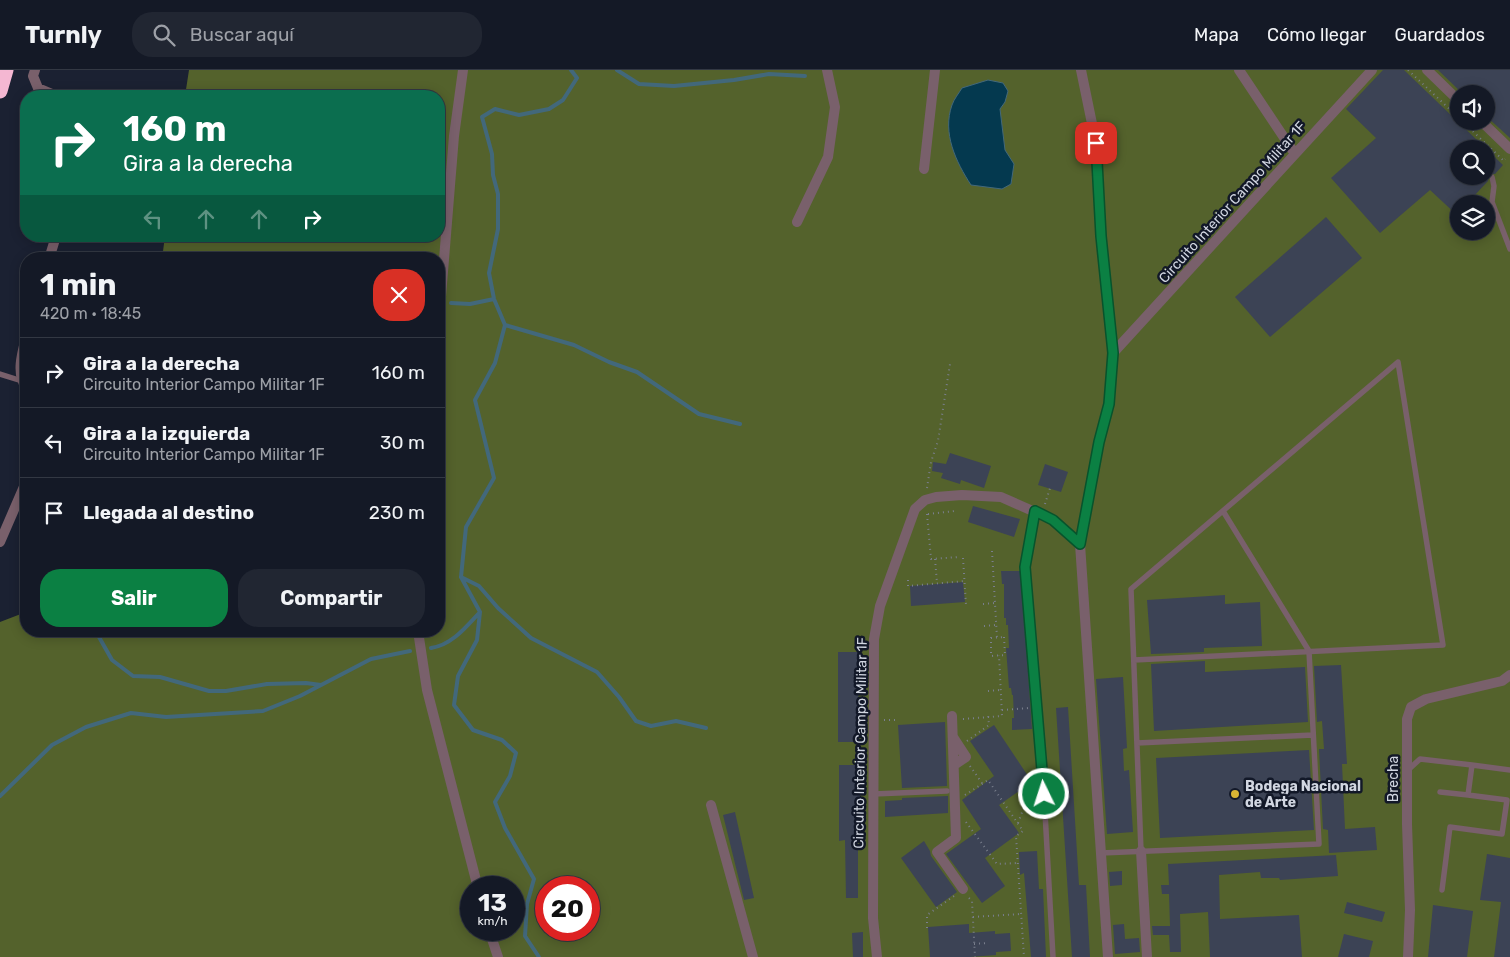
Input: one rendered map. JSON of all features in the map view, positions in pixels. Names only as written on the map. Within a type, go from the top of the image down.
[{"type":"highway","points":[[0,91],[6,70]]},
{"type":"street","points":[[34,70],[34,82],[40,90]]},
{"type":"street","points":[[445,252],[454,136],[463,70]]},
{"type":"street","points":[[798,222],[828,157],[835,107],[827,70]]},
{"type":"street","points":[[924,169],[935,70]]},
{"type":"street","points":[[1081,70],[1096,143],[1101,236],[1113,353],[1109,404],[1099,442],[1080,544],[1108,957]]},
{"type":"street","points":[[1239,70],[1295,154]]},
{"type":"street","name":"Circuito Interior Campo Militar 1F","points":[[1113,353],[1372,70]]},
{"type":"street","points":[[1427,70],[1450,92]]},
{"type":"street","points":[[1490,130],[1510,149]]},
{"type":"street","name":"Circuito Interior Campo Militar 1F","points":[[877,957],[873,918],[874,639],[880,606],[915,509],[925,500],[962,495],[1001,497],[1040,509],[1080,544]]},
{"type":"street","points":[[0,542],[20,496]]},
{"type":"street","points":[[419,637],[427,690],[475,876]]},
{"type":"street","name":"Brecha","points":[[1408,957],[1410,910],[1406,772],[1407,719],[1412,707],[1426,699],[1502,681],[1510,675]]},
{"type":"street","points":[[952,718],[956,838],[937,852],[963,889]]},
{"type":"street","points":[[952,737],[966,756],[954,765]]},
{"type":"street","points":[[711,805],[753,957]]},
{"type":"street","points":[[1141,851],[1147,957]]},
{"type":"street","points":[[493,941],[498,957]]},
{"type":"lane","points":[[1495,212],[1510,249]]},
{"type":"lane","points":[[1134,660],[1443,645],[1398,362],[1131,589],[1141,851]]},
{"type":"lane","points":[[0,374],[20,382]]},
{"type":"lane","points":[[1040,509],[1025,567],[1043,776],[1053,957]]},
{"type":"lane","points":[[1102,852],[1319,844],[1309,651],[1223,510]]},
{"type":"lane","points":[[1137,743],[1313,735]]},
{"type":"lane","points":[[1406,772],[1420,759],[1510,770]]},
{"type":"lane","points":[[1468,795],[1472,765]]},
{"type":"lane","points":[[873,794],[947,791]]},
{"type":"lane","points":[[1440,792],[1507,800],[1502,834],[1450,827],[1442,890]]},
{"type":"path","points":[[1408,70],[1450,110]]},
{"type":"path","points":[[926,490],[931,462],[938,441],[950,364]]},
{"type":"path","points":[[1040,509],[1052,485]]},
{"type":"path","points":[[922,514],[955,511]]},
{"type":"path","points":[[927,514],[930,559],[959,557]]},
{"type":"path","points":[[992,551],[997,638]]},
{"type":"path","points":[[963,558],[966,605]]},
{"type":"path","points":[[934,559],[937,583]]},
{"type":"path","points":[[908,580],[908,586],[964,581]]},
{"type":"path","points":[[983,604],[995,603]]},
{"type":"path","points":[[984,626],[996,625]]},
{"type":"path","points":[[1004,637],[1005,655],[999,655],[991,656],[990,638],[1004,637]]},
{"type":"path","points":[[952,718],[1002,716],[999,655]]},
{"type":"path","points":[[988,691],[1001,690]]},
{"type":"path","points":[[1002,710],[1038,708]]},
{"type":"path","points":[[960,747],[989,725],[988,714]]},
{"type":"path","points":[[879,720],[897,720]]},
{"type":"path","points":[[964,758],[982,783]]},
{"type":"path","points":[[1018,823],[1034,781],[1043,776]]},
{"type":"path","points":[[1018,863],[997,864],[955,804],[988,780],[1023,831],[1016,836],[1018,863],[1024,957]]},
{"type":"path","points":[[927,928],[927,915],[963,889],[972,901],[975,957]]},
{"type":"path","points":[[973,917],[1021,914]]},
{"type":"path","points":[[974,944],[987,943]]},
{"type":"green space","points":[[189,70],[1510,70],[1510,957],[0,957],[0,622],[20,614],[20,637],[445,637],[445,252],[163,252],[164,242],[445,242],[445,90],[186,90]]},
{"type":"water","points":[[988,80],[1003,83],[1008,91],[1005,102],[1000,109],[1005,150],[1014,164],[1011,184],[1002,189],[971,185],[960,167],[950,137],[949,116],[955,98],[962,88]]},
{"type":"building","points":[[1383,70],[1404,70],[1450,114],[1450,130],[1467,130],[1477,140],[1450,140],[1450,185],[1484,185],[1475,195],[1450,195],[1450,209],[1430,190],[1380,233],[1331,178],[1376,138],[1346,109]]},
{"type":"building","points":[[1438,70],[1510,70],[1510,138],[1495,124],[1495,85],[1454,85]]},
{"type":"building","points":[[1495,157],[1503,165],[1495,174]]},
{"type":"building","points":[[1326,217],[1362,258],[1270,337],[1235,297]]},
{"type":"building","points":[[950,453],[991,466],[984,488],[961,480],[960,484],[941,478],[943,473],[932,471],[933,462],[946,464]]},
{"type":"building","points":[[1045,464],[1068,472],[1061,492],[1038,485]]},
{"type":"building","points":[[973,506],[1020,519],[1014,537],[968,522]]},
{"type":"building","points":[[1001,571],[1021,571],[1032,729],[1012,730],[1012,718],[1014,718],[1013,695],[1011,688],[1009,688],[1006,648],[1009,648],[1008,625],[1006,625],[1006,618],[1004,618],[1004,584],[1002,584]]},
{"type":"building","points":[[963,582],[965,602],[911,606],[910,586]]},
{"type":"building","points":[[1225,595],[1225,604],[1260,602],[1262,646],[1204,648],[1204,652],[1151,654],[1147,600]]},
{"type":"building","points":[[838,652],[858,652],[859,742],[838,742]]},
{"type":"building","points":[[1205,661],[1205,672],[1305,667],[1308,722],[1154,731],[1151,664]]},
{"type":"building","points":[[1341,665],[1347,764],[1342,764],[1345,829],[1375,827],[1377,850],[1329,853],[1328,830],[1323,829],[1319,749],[1324,749],[1322,721],[1317,722],[1314,666]]},
{"type":"building","points":[[1123,677],[1127,748],[1123,749],[1124,771],[1129,770],[1133,832],[1107,834],[1096,679]]},
{"type":"building","points":[[1068,707],[1079,885],[1086,885],[1090,957],[1072,957],[1056,708]]},
{"type":"building","points":[[945,722],[947,786],[902,788],[898,725]]},
{"type":"building","points":[[994,725],[1032,782],[999,805],[1019,833],[985,858],[1005,886],[982,903],[946,854],[981,829],[962,800],[994,776],[970,741]]},
{"type":"building","name":"Bodega Nacional de Arte","points":[[1309,750],[1314,830],[1160,838],[1156,758]]},
{"type":"building","points":[[839,765],[860,765],[858,898],[846,898],[845,840],[839,841]]},
{"type":"building","points":[[948,796],[948,813],[885,817],[885,801],[902,800],[902,798]]},
{"type":"building","points":[[735,812],[754,898],[744,900],[723,815]]},
{"type":"building","points":[[924,841],[931,856],[957,892],[936,907],[901,858]]},
{"type":"building","points":[[1037,851],[1039,889],[1043,889],[1046,957],[1031,957],[1024,873],[1020,875],[1019,852]]},
{"type":"building","points":[[1487,854],[1510,858],[1510,957],[1494,957],[1501,902],[1480,900]]},
{"type":"building","points":[[1336,855],[1338,876],[1280,880],[1279,878],[1261,878],[1260,872],[1219,875],[1220,919],[1299,915],[1302,957],[1210,957],[1208,912],[1180,914],[1181,952],[1170,952],[1169,935],[1153,935],[1152,926],[1170,926],[1169,894],[1162,894],[1161,885],[1169,885],[1168,864]]},
{"type":"building","points":[[1122,871],[1122,885],[1110,886],[1109,872]]},
{"type":"building","points":[[1347,902],[1385,912],[1382,922],[1344,913]]},
{"type":"building","points":[[1433,905],[1473,911],[1467,957],[1428,957]]},
{"type":"building","points":[[969,924],[969,933],[995,931],[995,934],[1010,933],[1011,951],[996,952],[996,955],[970,957],[930,957],[928,927]]},
{"type":"building","points":[[1124,924],[1125,939],[1139,938],[1140,952],[1115,954],[1113,925]]},
{"type":"building","points":[[863,932],[863,957],[853,957],[852,933]]},
{"type":"building","points":[[1344,934],[1373,941],[1369,957],[1338,957]]},
{"type":"waterway","points":[[539,957],[525,936],[527,904],[534,879],[505,828],[495,802],[510,776],[516,753],[502,740],[473,730],[454,705],[458,676],[477,640],[480,612],[461,577],[466,527],[494,478],[475,400],[495,363],[505,325],[494,299],[489,273],[498,229],[498,194],[493,175],[492,154],[482,117],[495,109],[519,115],[549,109],[563,100],[577,78],[571,70]]},
{"type":"waterway","points":[[617,70],[639,84],[674,86],[734,80],[769,74],[805,76]]},
{"type":"waterway","points":[[451,303],[470,304],[494,299]]},
{"type":"waterway","points":[[505,325],[574,345],[609,362],[637,372],[699,414],[740,424]]},
{"type":"waterway","points":[[461,577],[479,586],[498,608],[531,638],[597,672],[619,697],[636,721],[651,726],[676,721],[706,728]]},
{"type":"waterway","points":[[431,648],[452,639],[480,612]]},
{"type":"waterway","points":[[99,637],[112,660],[133,676],[160,677],[209,691],[226,691],[267,684],[306,683],[321,685]]},
{"type":"waterway","points":[[0,796],[52,745],[86,727],[131,713],[166,717],[263,711],[300,696],[371,659],[410,651]]},
{"type":"place","name":"Bodega Nacional de Arte","points":[[1235,794]]},
{"type":"route","points":[[1044,794],[1025,567],[1035,511],[1053,520],[1080,544],[1099,442],[1109,404],[1113,353],[1101,236],[1096,143]]}]
